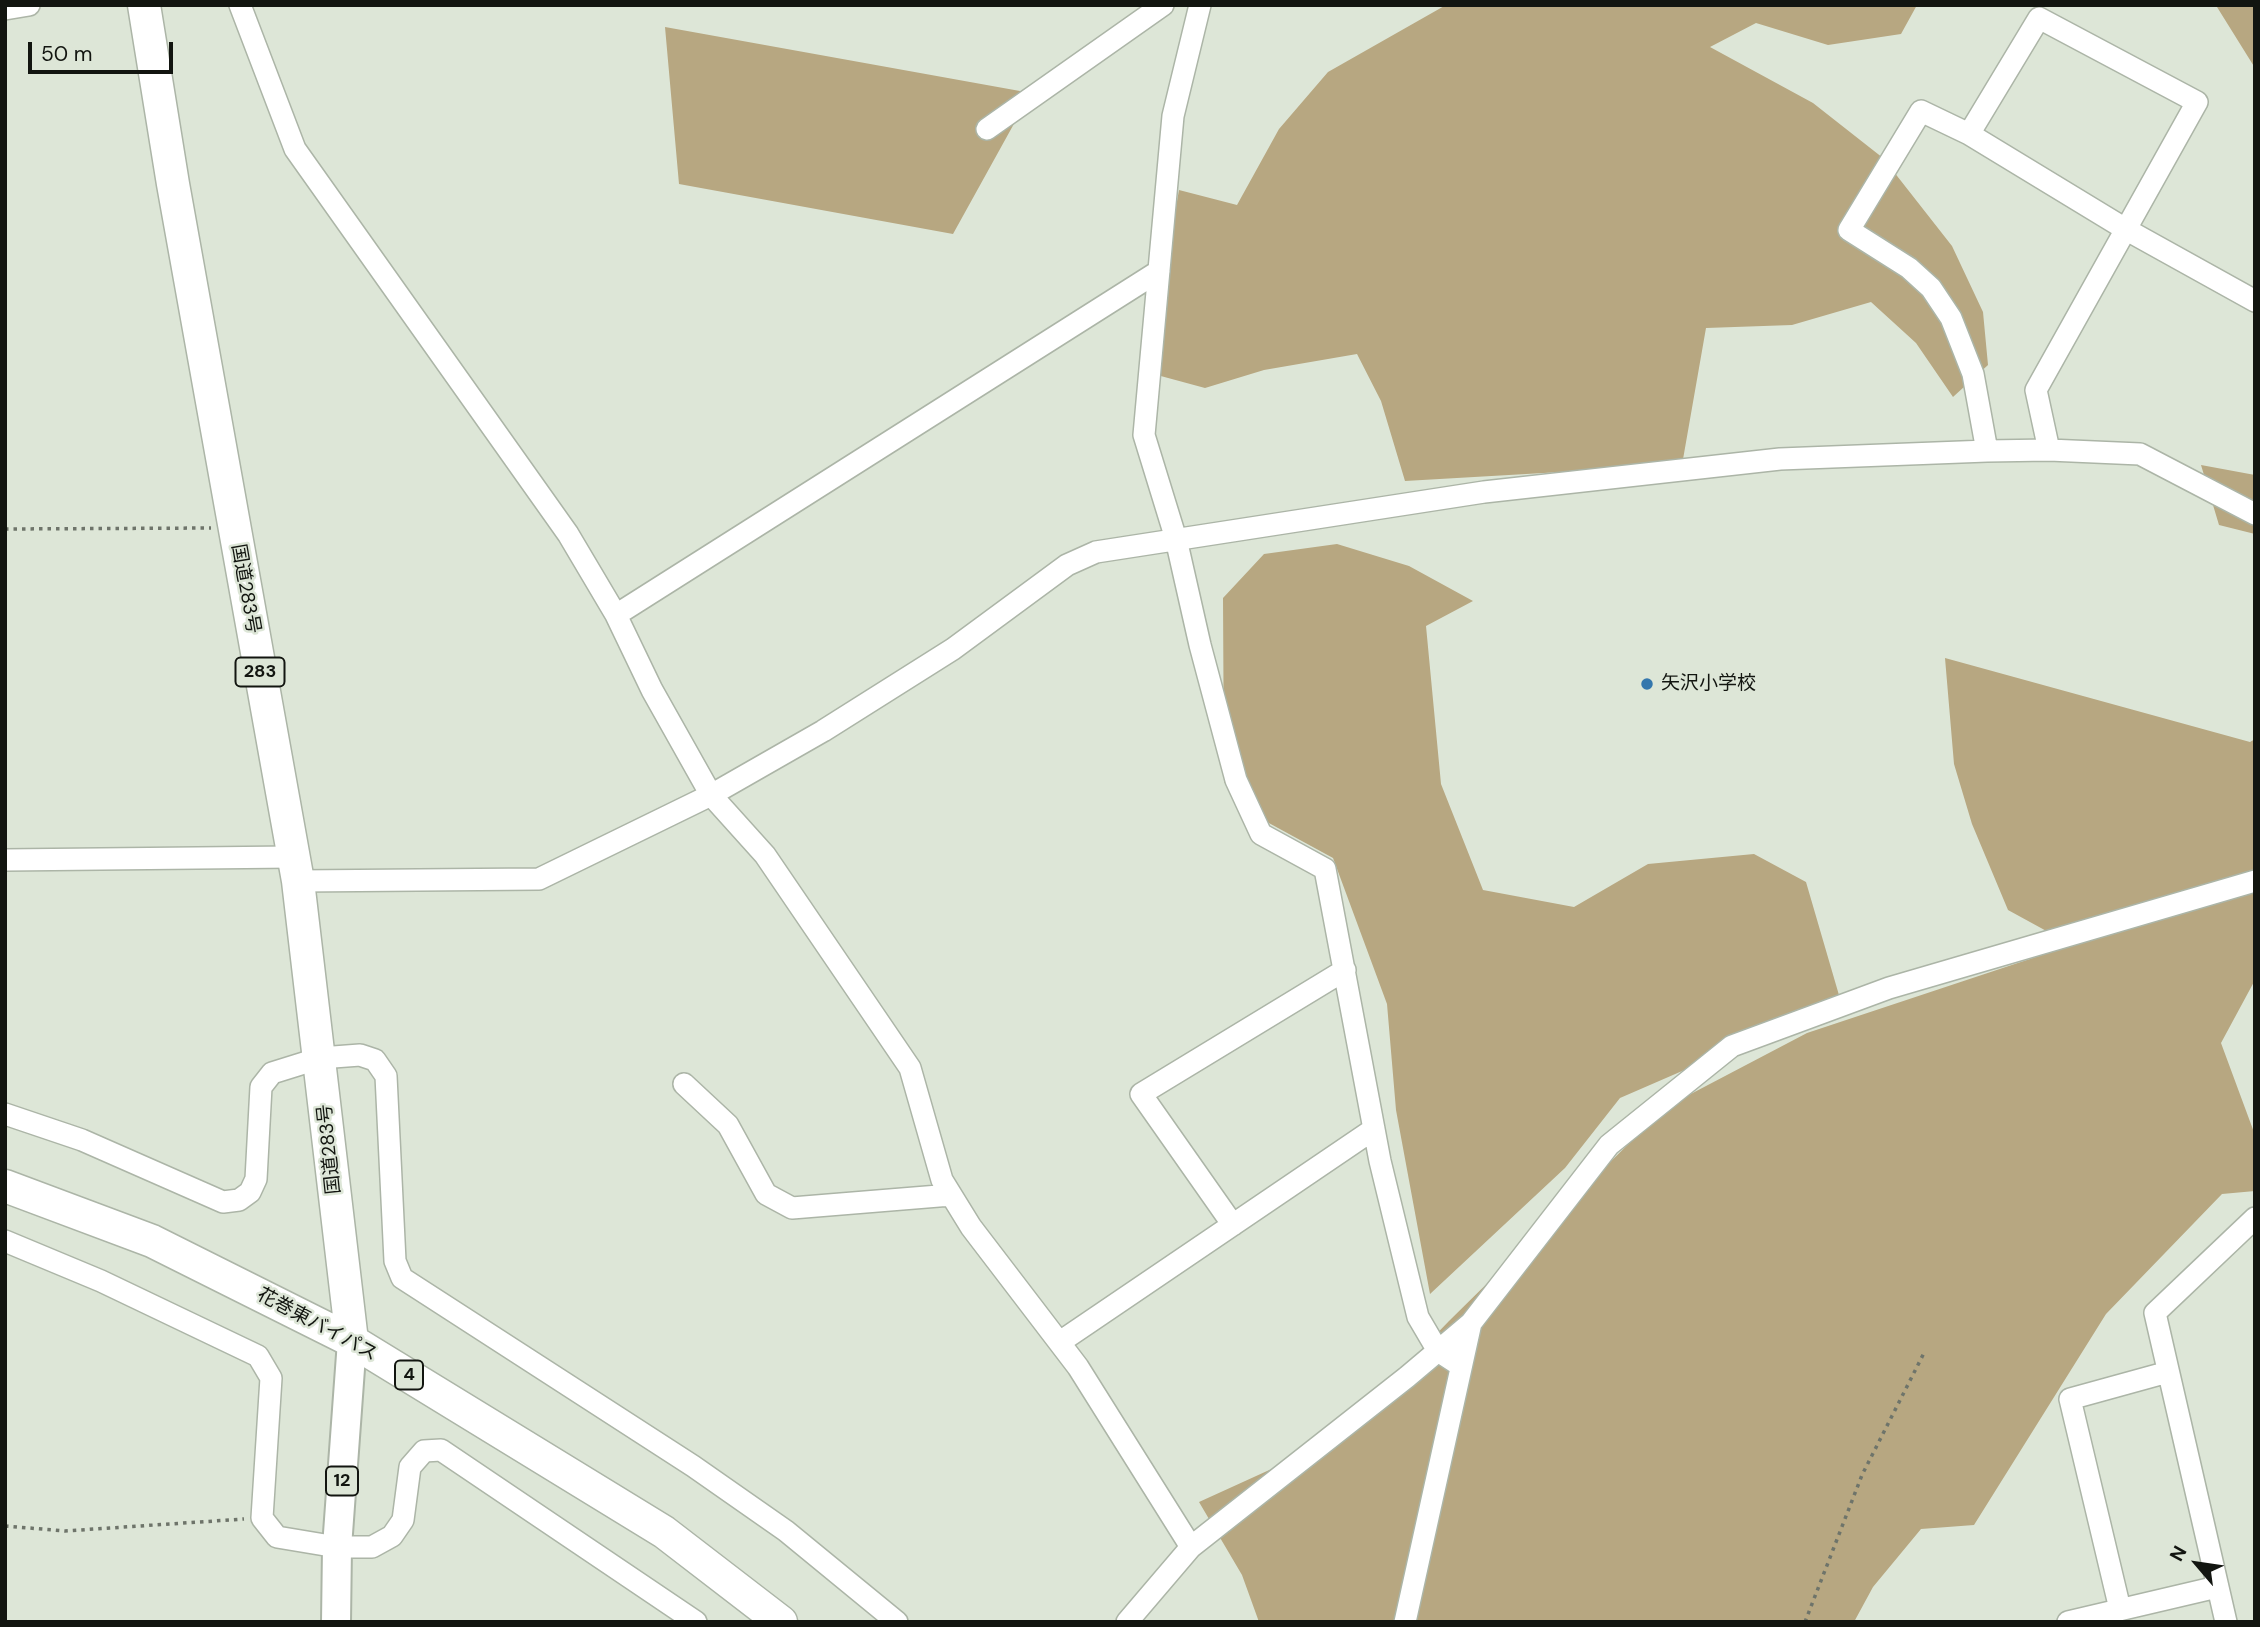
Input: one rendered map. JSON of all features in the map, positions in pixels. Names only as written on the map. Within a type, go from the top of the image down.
[{"type":"highway","name":"国道283号","points":[[144,5],[295,869],[320,1058],[352,1341]]},
{"type":"highway","name":"花巻東バイパス","points":[[5,1186],[152,1241],[352,1341],[664,1532],[781,1622]]},
{"type":"main road","name":"12","points":[[336,1622],[337,1547],[352,1341]]},
{"type":"street","points":[[5,9],[29,5]]},
{"type":"street","points":[[240,5],[295,149],[560,523],[616,615],[652,690],[711,794],[765,855],[910,1068],[942,1180],[971,1227],[1060,1342],[1191,1547]]},
{"type":"street","points":[[987,129],[1163,5]]},
{"type":"street","points":[[1199,5],[1173,116],[1144,435],[1176,539],[1200,645],[1236,780],[1261,834],[1325,869],[1374,1129],[1418,1317],[1437,1351],[1461,1366]]},
{"type":"street","points":[[1969,134],[2039,18],[2197,102],[2036,390],[2049,450]]},
{"type":"street","points":[[1987,451],[1973,374],[1951,318],[1931,288],[1909,268],[1849,230],[1921,111],[1969,134],[2127,230],[2255,301]]},
{"type":"street","points":[[616,615],[1159,271]]},
{"type":"street","points":[[5,859],[539,879],[711,794],[823,731],[953,649],[1068,565],[1096,552],[1176,539],[1485,492],[1767,461],[1987,451],[2049,450],[2140,454],[2255,514]]},
{"type":"street","points":[[1127,1622],[1191,1547],[1471,1323],[1609,1145],[1732,1046],[1889,988],[2255,881]]},
{"type":"street","points":[[1233,1225],[1141,1094],[1345,970]]},
{"type":"street","points":[[5,1114],[82,1140],[223,1202],[239,1200],[250,1192],[256,1179],[261,1087],[272,1073],[320,1058],[360,1055],[375,1060],[386,1076],[395,1261],[402,1278],[693,1466],[786,1531],[897,1622]]},
{"type":"street","points":[[684,1084],[728,1125],[766,1194],[792,1208],[951,1195]]},
{"type":"street","points":[[1060,1342],[1374,1129]]},
{"type":"street","points":[[2226,1622],[2155,1313],[2255,1218]]},
{"type":"street","points":[[5,1241],[100,1281],[258,1356],[271,1378],[262,1518],[277,1537],[337,1547],[372,1547],[392,1536],[403,1520],[410,1467],[424,1451],[441,1450],[696,1622]]},
{"type":"street","points":[[1405,1622],[1471,1323]]},
{"type":"street","points":[[2120,1609],[2070,1399],[2168,1372]]},
{"type":"street","points":[[2068,1622],[2217,1587]]},
{"type":"path","points":[[5,529],[234,528]]},
{"type":"path","points":[[1805,1622],[1862,1475],[1924,1353]]},
{"type":"path","points":[[5,1526],[65,1531],[262,1518]]},
{"type":"shaded area","points":[[1446,5],[1917,5],[1901,34],[1828,45],[1756,23],[1710,47],[1813,103],[1883,158],[1952,246],[1983,312],[1988,365],[1953,397],[1916,343],[1871,302],[1792,325],[1706,328],[1682,465],[1405,481],[1381,401],[1357,354],[1264,370],[1205,388],[1146,372],[1179,190],[1237,205],[1279,129],[1328,72]]},
{"type":"shaded area","points":[[2216,5],[2255,5],[2255,68],[2217,7]]},
{"type":"shaded area","points":[[665,27],[1031,93],[953,234],[679,184]]},
{"type":"shaded area","points":[[2201,465],[2255,475],[2255,534],[2219,525]]},
{"type":"shaded area","points":[[1337,544],[1409,566],[1473,601],[1426,626],[1441,784],[1483,890],[1574,907],[1648,864],[1754,854],[1806,882],[1841,1002],[1620,1098],[1565,1168],[1430,1294],[1396,1110],[1387,1004],[1333,858],[1256,816],[1224,782],[1223,598],[1264,554]]},
{"type":"shaded area","points":[[1945,658],[2250,742],[2255,739],[2255,980],[2221,1043],[2255,1135],[2255,1191],[2222,1194],[2106,1314],[1974,1525],[1921,1529],[1873,1587],[1854,1622],[1259,1622],[1242,1575],[1199,1502],[1333,1441],[1449,1321],[1666,1107],[1807,1033],[2072,945],[2008,910],[1972,824],[1954,764]]},
{"type":"place","name":"矢沢小学校","points":[[1647,684]]}]
